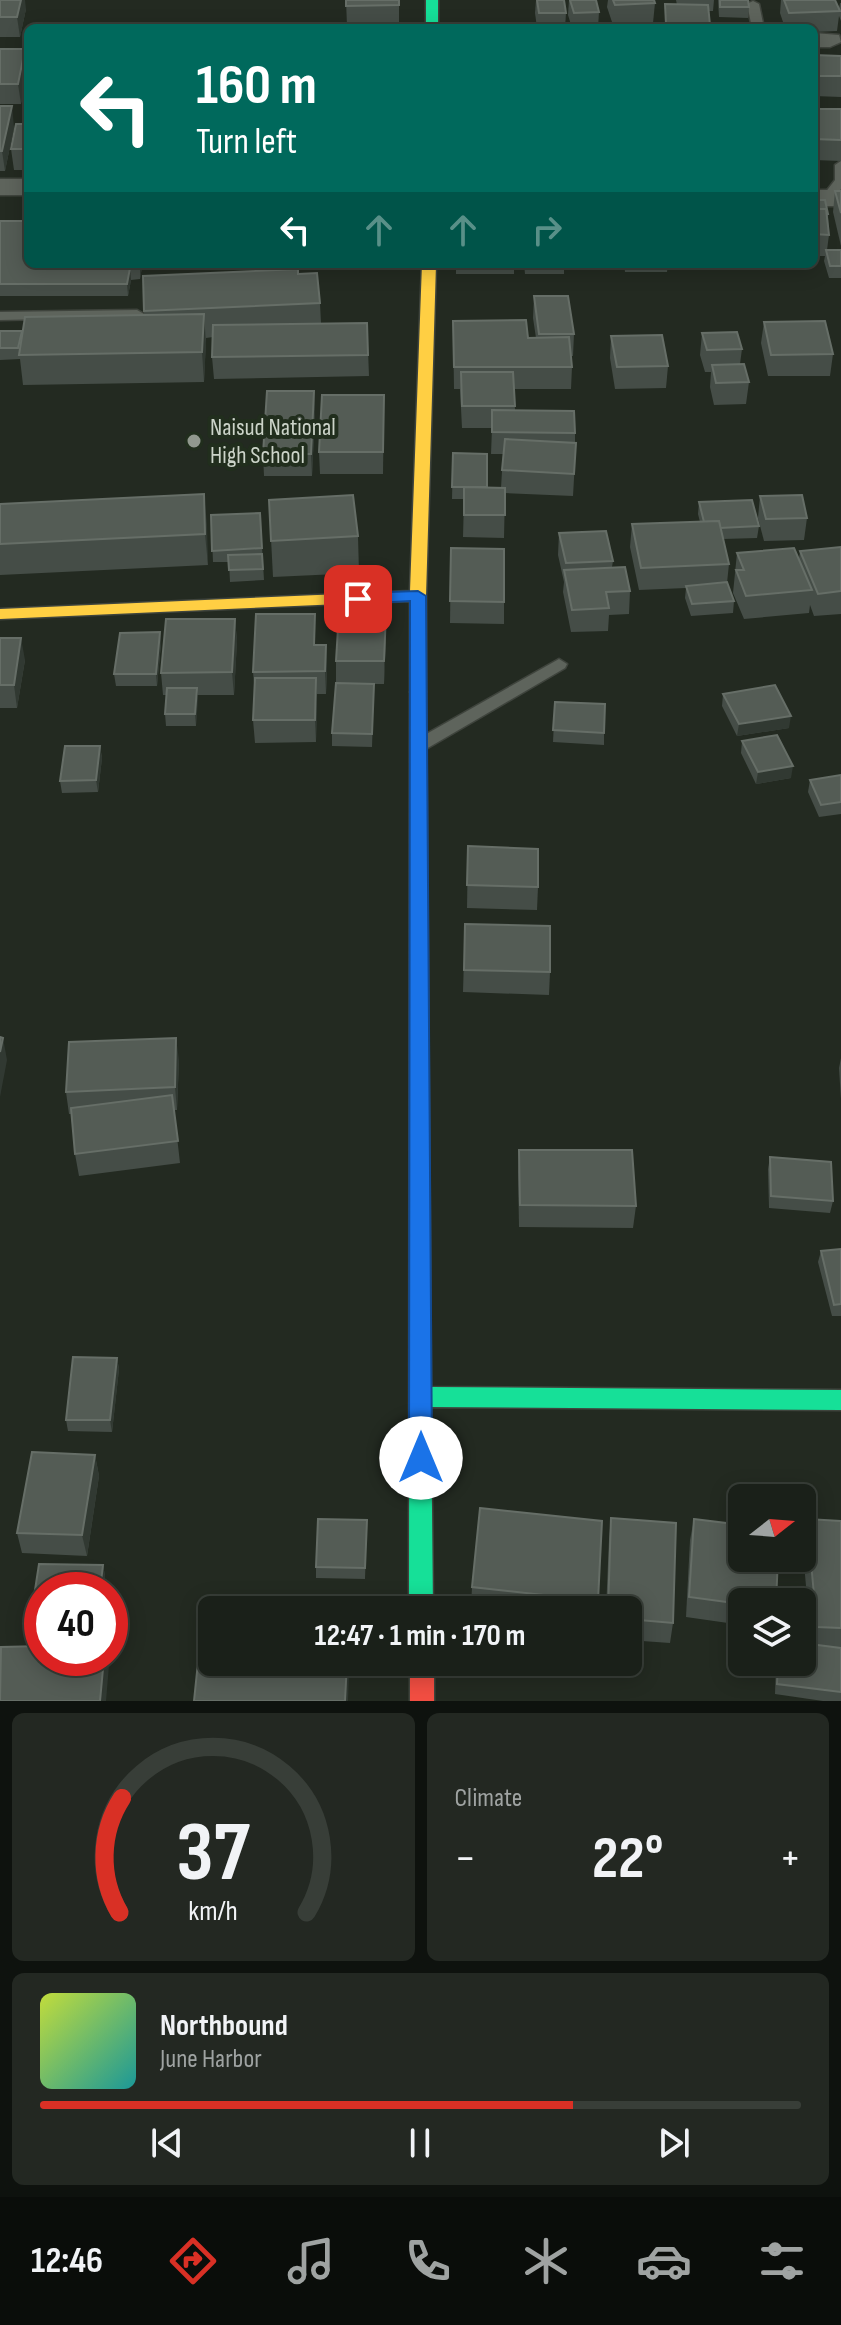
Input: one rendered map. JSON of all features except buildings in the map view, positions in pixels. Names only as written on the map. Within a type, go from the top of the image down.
[{"type":"street","points":[[432,0],[432,24]]},
{"type":"street","points":[[0,187],[24,187]]},
{"type":"street","points":[[421,1596],[418,596],[429,268]]},
{"type":"street","points":[[0,614],[418,596]]},
{"type":"street","points":[[421,1397],[841,1400]]},
{"type":"street","points":[[422,1676],[422,1701]]},
{"type":"lane","points":[[753,4],[757,24]]},
{"type":"lane","points":[[0,57],[24,56]]},
{"type":"lane","points":[[828,198],[841,180],[841,165]]},
{"type":"lane","points":[[0,316],[137,314]]},
{"type":"lane","points":[[419,746],[559,664]]},
{"type":"traffic: fast","points":[[432,0],[432,24]]},
{"type":"traffic: fast","points":[[418,692],[421,1596]]},
{"type":"traffic: fast","points":[[421,1397],[841,1400]]},
{"type":"traffic: slow","points":[[418,596],[429,268]]},
{"type":"traffic: slow","points":[[0,614],[418,596],[418,692]]},
{"type":"traffic: jam","points":[[422,1676],[422,1701]]},
{"type":"place","name":"Naisud National High School","points":[[194,441]]},
{"type":"route","points":[[358,599],[418,596],[421,1458]]}]
